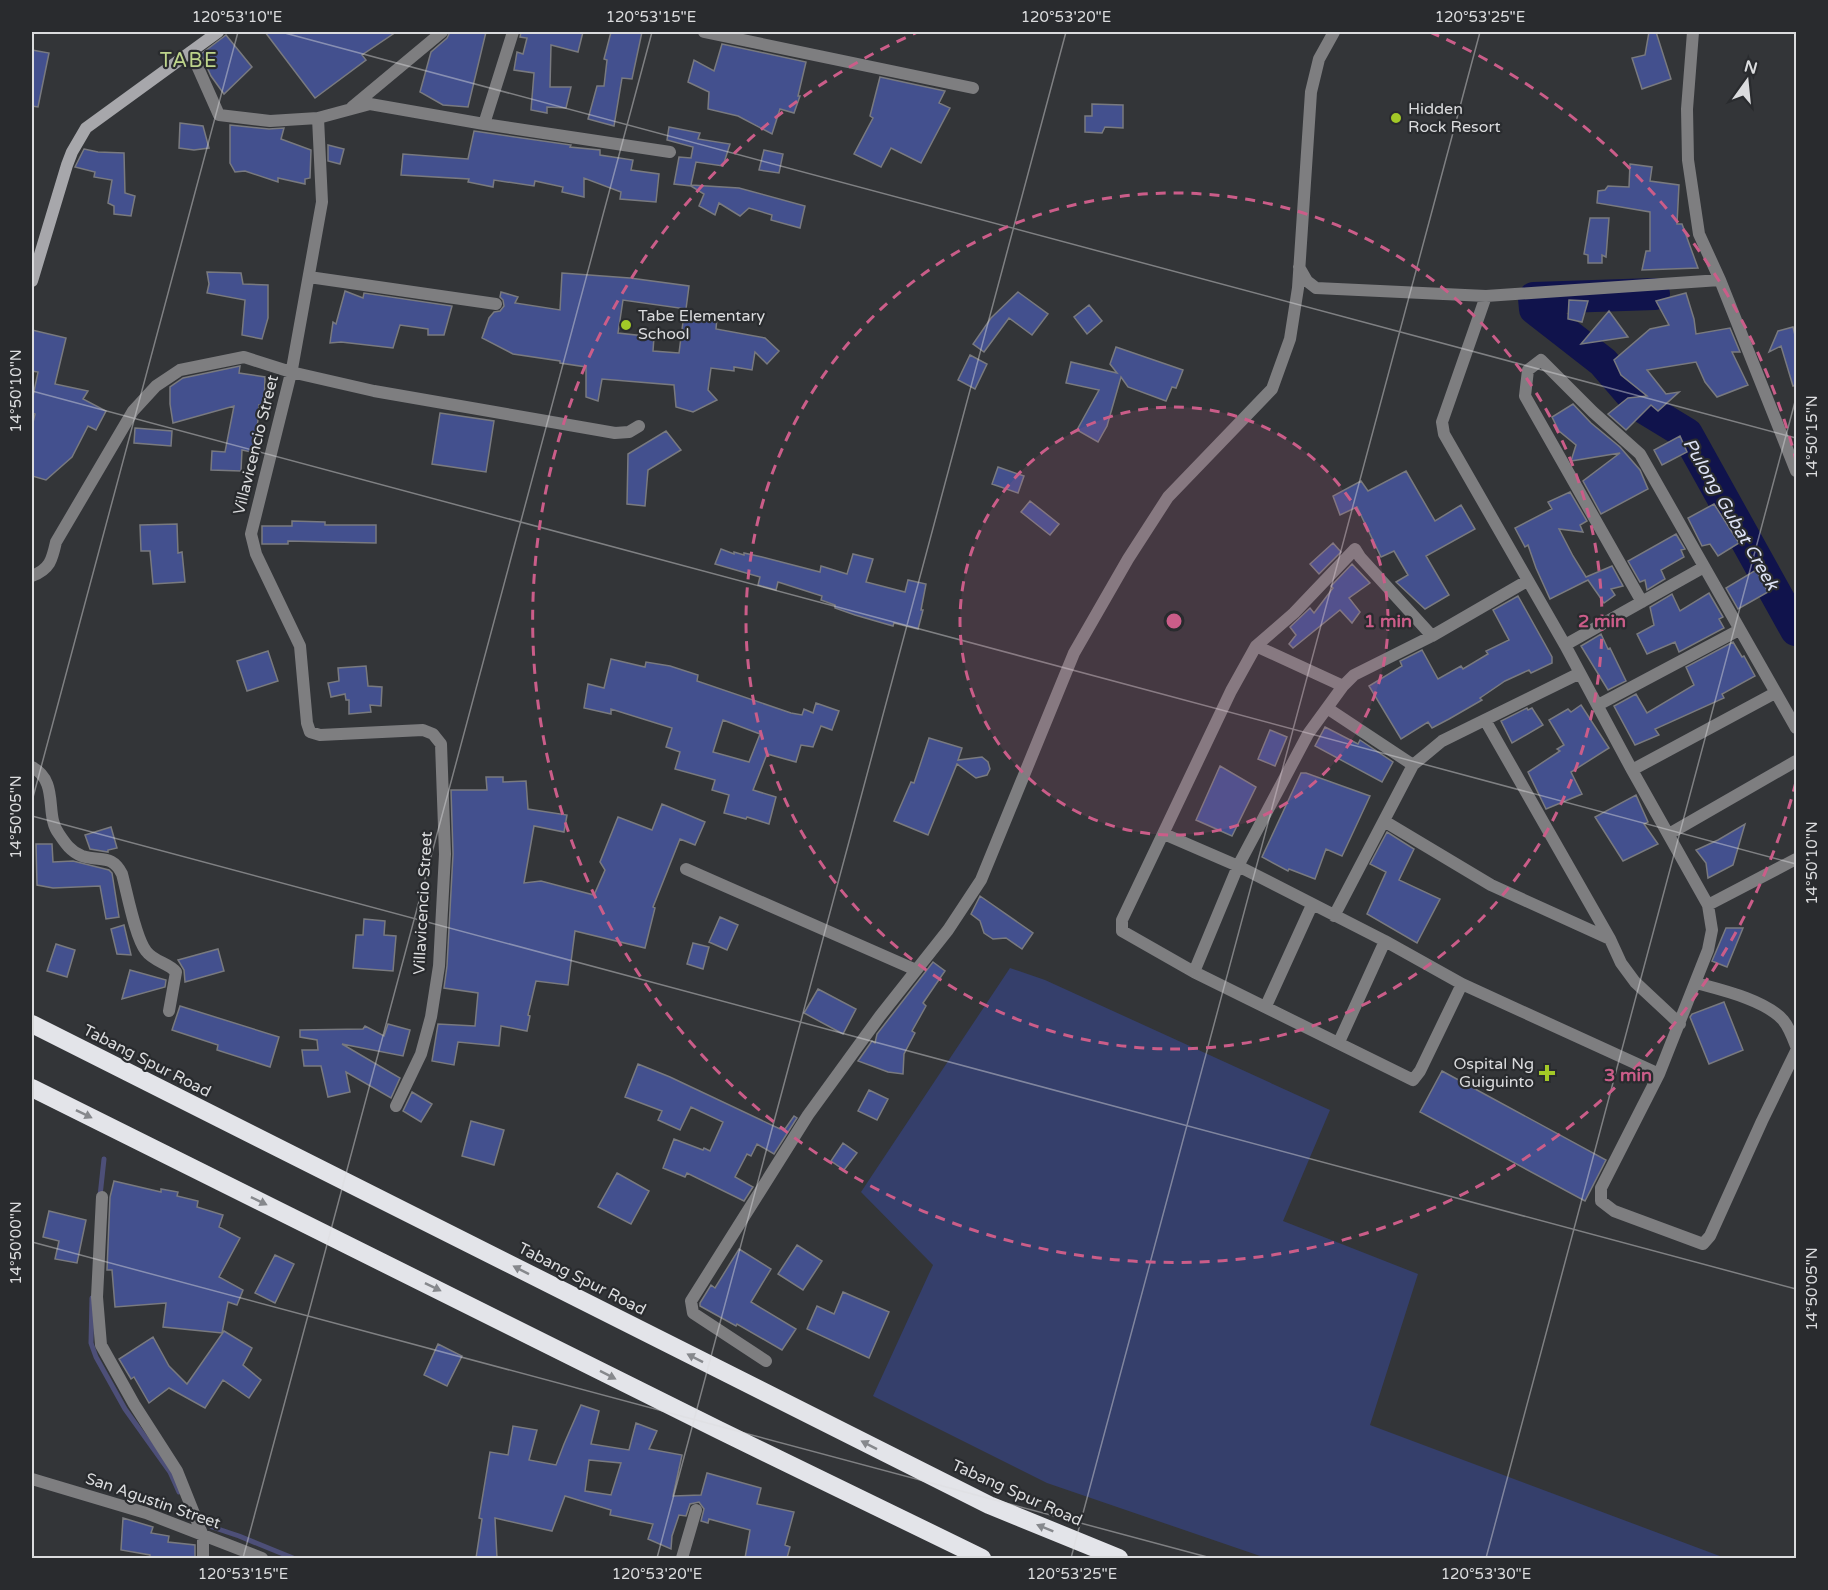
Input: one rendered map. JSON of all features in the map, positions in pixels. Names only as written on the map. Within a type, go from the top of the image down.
[{"type":"highway","name":"Tabang Spur Road","points":[[32,1024],[989,1505],[1119,1558]]},
{"type":"highway","points":[[32,1088],[719,1430],[982,1558]]},
{"type":"main road","points":[[32,281],[72,152],[86,128],[218,32]]},
{"type":"street","points":[[349,110],[442,32]]},
{"type":"street","points":[[484,124],[513,32]]},
{"type":"street","points":[[704,32],[973,88]]},
{"type":"street","points":[[766,1361],[693,1313],[691,1301],[808,1115],[880,1016],[948,930],[981,880],[1074,653],[1168,497],[1272,389],[1290,339],[1299,267],[1311,92],[1319,59],[1334,32]]},
{"type":"street","points":[[1693,32],[1687,109],[1688,160],[1699,234],[1720,280],[1797,471]]},
{"type":"street","points":[[191,52],[219,115],[270,121],[318,118],[370,104],[670,152]]},
{"type":"street","name":"Villavicencio Street","points":[[318,118],[322,202],[291,372],[250,534],[256,554],[300,646],[307,723],[310,732],[320,735],[423,730],[433,734],[441,744],[445,854],[439,966],[431,1017],[421,1054],[396,1106]]},
{"type":"street","points":[[1299,267],[1307,281],[1316,288],[1486,296],[1720,280]]},
{"type":"street","points":[[309,277],[496,304]]},
{"type":"street","points":[[1486,296],[1442,422],[1444,434],[1565,645],[1708,904],[1712,930],[1708,950],[1680,1024],[1659,1074],[1601,1188],[1601,1201],[1614,1211],[1703,1244],[1710,1236],[1762,1121],[1797,1051]]},
{"type":"street","points":[[32,576],[46,569],[56,542],[133,411],[156,386],[180,370],[244,357],[291,372],[374,391],[615,433],[629,432],[639,426]]},
{"type":"street","points":[[1642,602],[1525,396],[1528,370],[1541,360],[1593,412],[1640,454],[1797,728]]},
{"type":"street","points":[[1432,636],[1354,549],[1294,613],[1256,646],[1231,691],[1122,920],[1122,931],[1194,972],[1413,1080],[1420,1071],[1462,984]]},
{"type":"street","points":[[1565,645],[1704,567]]},
{"type":"street","points":[[1194,972],[1238,866],[1308,734],[1342,686],[1354,675],[1432,636],[1527,581]]},
{"type":"street","points":[[1598,705],[1739,630]]},
{"type":"street","points":[[1256,646],[1342,686]]},
{"type":"street","points":[[1334,916],[1413,765],[1442,741],[1580,673]]},
{"type":"street","points":[[1632,770],[1775,693]]},
{"type":"street","points":[[1327,708],[1413,765]]},
{"type":"street","points":[[1485,720],[1610,939],[1621,963],[1635,982],[1680,1024]]},
{"type":"street","points":[[1670,834],[1797,761]]},
{"type":"street","points":[[32,767],[38,770],[48,784],[56,830],[70,849],[82,856],[109,860],[117,864],[145,950],[157,962],[176,972],[169,1011]]},
{"type":"street","points":[[1384,822],[1491,885],[1610,939]]},
{"type":"street","points":[[1164,834],[1238,866],[1385,941],[1462,984],[1659,1074]]},
{"type":"street","points":[[1708,904],[1797,859]]},
{"type":"street","points":[[686,868],[916,970]]},
{"type":"street","points":[[1266,1006],[1312,905]]},
{"type":"street","points":[[1339,1042],[1385,941]]},
{"type":"street","points":[[1696,983],[1724,991],[1775,1012],[1786,1023],[1797,1046]]},
{"type":"street","points":[[102,1197],[97,1297],[101,1345],[134,1404],[177,1471],[204,1536],[203,1558]]},
{"type":"street","name":"San Agustin Street","points":[[32,1479],[146,1513],[262,1558]]},
{"type":"street","points":[[682,1558],[696,1510]]},
{"type":"shaded area","points":[[1010,968],[1045,980],[1330,1110],[1283,1221],[1418,1274],[1370,1425],[1725,1558],[1266,1558],[1047,1483],[873,1396],[933,1265],[861,1192]]},
{"type":"building","points":[[265,32],[396,32],[362,55],[366,60],[315,98]]},
{"type":"building","points":[[450,32],[486,32],[468,107],[443,105],[420,92],[431,52],[447,38]]},
{"type":"building","points":[[521,32],[583,32],[578,52],[551,45],[550,87],[571,87],[566,108],[547,107],[547,113],[531,110],[534,73],[514,70],[517,52],[523,54],[527,38],[520,37]]},
{"type":"building","points":[[611,32],[642,32],[632,79],[622,78],[614,126],[588,119],[597,86],[604,86],[607,60],[604,59]]},
{"type":"building","points":[[1649,32],[1656,32],[1671,79],[1642,89],[1632,58],[1645,55]]},
{"type":"building","points":[[226,35],[252,67],[224,94],[211,76],[201,54]]},
{"type":"building","points":[[722,44],[806,62],[798,96],[800,96],[794,113],[780,109],[772,134],[738,116],[708,109],[709,92],[688,82],[694,60],[714,71]]},
{"type":"building","points":[[32,50],[49,53],[38,107],[32,106]]},
{"type":"building","points":[[880,77],[945,91],[939,103],[950,108],[921,163],[891,148],[881,167],[854,154],[873,118],[870,116]]},
{"type":"building","points":[[1092,104],[1123,105],[1123,128],[1105,127],[1102,133],[1085,132],[1085,116],[1092,116]]},
{"type":"building","points":[[180,123],[203,126],[209,148],[194,150],[179,148]]},
{"type":"building","points":[[230,125],[269,129],[284,128],[281,139],[311,150],[310,178],[305,179],[305,184],[278,178],[278,182],[245,171],[235,172],[230,163]]},
{"type":"building","points":[[669,127],[700,133],[698,139],[730,144],[723,166],[696,162],[691,185],[739,188],[805,206],[800,228],[771,220],[772,215],[749,208],[740,216],[719,203],[715,215],[699,206],[704,194],[691,186],[674,184],[679,157],[691,158],[693,147],[667,140]]},
{"type":"building","points":[[474,131],[600,150],[600,155],[633,160],[631,170],[659,174],[656,202],[620,199],[621,192],[584,178],[584,197],[562,192],[563,187],[535,181],[534,186],[494,180],[493,187],[468,182],[469,179],[401,175],[403,154],[468,159]]},
{"type":"building","points":[[328,145],[344,149],[340,164],[328,161]]},
{"type":"building","points":[[84,149],[124,153],[125,193],[135,196],[131,216],[114,214],[114,206],[108,203],[112,180],[94,177],[95,172],[75,167]]},
{"type":"building","points":[[764,150],[783,154],[779,173],[759,170]]},
{"type":"building","points":[[1630,164],[1652,167],[1650,181],[1679,185],[1677,224],[1682,224],[1698,268],[1642,270],[1646,251],[1650,251],[1650,212],[1597,203],[1598,191],[1605,190],[1608,186],[1629,187]]},
{"type":"building","points":[[1590,218],[1609,218],[1606,257],[1602,255],[1602,263],[1588,263],[1588,255],[1584,254]]},
{"type":"building","points":[[207,272],[241,273],[243,284],[268,285],[268,318],[262,339],[242,335],[245,300],[207,293],[209,284]]},
{"type":"building","name":"Tabe Elementary School","points":[[562,273],[630,278],[689,286],[686,309],[623,300],[618,333],[654,337],[653,351],[679,353],[684,314],[717,318],[716,329],[765,338],[779,351],[767,364],[755,352],[752,370],[734,367],[734,371],[711,368],[708,390],[717,400],[693,412],[676,407],[674,385],[602,379],[598,401],[586,397],[586,367],[513,354],[482,338],[489,318],[504,306],[500,297],[501,292],[518,297],[515,303],[560,310]]},
{"type":"building","points":[[345,291],[363,298],[364,293],[452,306],[444,335],[428,335],[428,329],[400,325],[393,348],[341,342],[330,343],[333,322],[336,324]]},
{"type":"building","points":[[1018,292],[1048,314],[1032,335],[1009,318],[984,352],[973,344],[991,318]]},
{"type":"building","points":[[1686,293],[1696,334],[1730,328],[1740,352],[1732,352],[1748,385],[1717,397],[1705,382],[1696,362],[1647,370],[1666,394],[1679,392],[1658,411],[1651,405],[1626,430],[1608,414],[1628,398],[1647,396],[1621,375],[1614,360],[1650,329],[1669,325],[1656,301]]},
{"type":"building","points":[[1569,300],[1588,301],[1582,322],[1568,319]]},
{"type":"building","points":[[1089,305],[1102,321],[1087,334],[1074,317]]},
{"type":"building","points":[[1609,311],[1628,337],[1581,344]]},
{"type":"building","points":[[1793,327],[1797,344],[1797,385],[1793,386],[1781,346],[1769,352],[1778,331]]},
{"type":"building","points":[[32,330],[66,338],[55,384],[88,391],[83,399],[106,411],[96,430],[88,426],[72,457],[46,480],[32,476],[32,427],[35,414],[32,413],[32,401],[38,372],[32,371]]},
{"type":"building","points":[[1116,347],[1183,370],[1176,388],[1172,387],[1166,401],[1128,387],[1121,377],[1107,426],[1098,442],[1077,430],[1099,390],[1066,383],[1071,362],[1117,373],[1110,364]]},
{"type":"building","points":[[970,355],[987,364],[975,389],[958,380]]},
{"type":"building","points":[[240,366],[239,373],[265,377],[264,406],[259,405],[256,445],[251,452],[242,450],[241,471],[211,470],[212,451],[225,452],[234,406],[173,423],[170,387],[183,378]]},
{"type":"building","points":[[1573,404],[1591,423],[1620,447],[1640,470],[1648,489],[1601,514],[1583,481],[1620,453],[1571,461],[1576,445],[1559,431],[1552,417]]},
{"type":"building","points":[[440,413],[494,421],[486,472],[432,464]]},
{"type":"building","points":[[135,428],[172,431],[171,446],[134,443]]},
{"type":"building","points":[[666,431],[681,450],[648,470],[645,506],[627,504],[628,454]]},
{"type":"building","points":[[1680,436],[1687,452],[1662,465],[1654,450]]},
{"type":"building","points":[[998,467],[1024,476],[1018,493],[992,484]]},
{"type":"building","points":[[1406,471],[1435,521],[1461,505],[1475,529],[1426,556],[1449,595],[1425,609],[1396,582],[1408,575],[1394,551],[1381,557],[1357,507],[1340,515],[1333,496],[1361,481],[1368,491]]},
{"type":"building","points":[[1570,492],[1587,521],[1580,525],[1583,532],[1559,529],[1573,556],[1586,577],[1612,566],[1623,586],[1611,589],[1615,595],[1604,603],[1588,580],[1550,599],[1528,545],[1525,547],[1515,528],[1552,509],[1548,502]]},
{"type":"building","points":[[1030,501],[1059,524],[1050,535],[1021,512]]},
{"type":"building","points":[[1714,504],[1739,543],[1718,556],[1710,544],[1702,546],[1688,518]]},
{"type":"building","points":[[292,521],[325,522],[325,525],[376,525],[376,543],[288,541],[288,544],[262,544],[262,526],[292,526]]},
{"type":"building","points":[[177,524],[178,553],[182,552],[185,582],[153,584],[150,551],[141,551],[140,525]]},
{"type":"building","points":[[1676,534],[1685,549],[1681,550],[1684,557],[1661,570],[1665,579],[1647,590],[1645,580],[1640,582],[1628,561]]},
{"type":"building","points":[[1333,543],[1341,552],[1319,574],[1310,564]]},
{"type":"building","points":[[721,549],[734,554],[734,552],[744,555],[744,553],[820,572],[821,566],[847,574],[853,554],[873,559],[866,582],[905,592],[908,580],[926,584],[918,629],[894,623],[893,626],[855,615],[821,600],[822,596],[778,582],[776,590],[758,585],[760,577],[715,564]]},
{"type":"building","points":[[1352,564],[1370,583],[1349,598],[1360,612],[1352,623],[1340,610],[1293,648],[1289,644],[1296,635],[1290,627],[1310,608],[1314,613],[1333,588],[1331,586]]},
{"type":"building","points":[[1756,570],[1768,592],[1738,609],[1726,588]]},
{"type":"building","points":[[1709,593],[1723,617],[1719,619],[1724,628],[1679,652],[1675,642],[1647,654],[1637,634],[1654,625],[1650,607],[1672,594],[1680,611]]},
{"type":"building","points":[[1518,596],[1552,657],[1552,663],[1531,673],[1529,670],[1505,681],[1480,698],[1482,700],[1449,719],[1432,728],[1428,722],[1401,739],[1369,686],[1402,666],[1400,661],[1422,650],[1438,679],[1461,666],[1463,669],[1488,654],[1486,651],[1509,640],[1493,610]]},
{"type":"building","points":[[1601,634],[1626,681],[1608,690],[1581,646]]},
{"type":"building","points":[[1733,642],[1755,676],[1722,694],[1724,698],[1655,729],[1659,735],[1635,745],[1614,706],[1636,694],[1647,713],[1694,685],[1686,667]]},
{"type":"building","points":[[268,651],[278,681],[247,691],[237,661]]},
{"type":"building","points":[[611,659],[645,667],[646,662],[670,666],[698,675],[697,681],[791,713],[802,715],[804,709],[813,713],[816,703],[839,711],[832,730],[821,726],[813,747],[801,745],[796,762],[767,754],[753,790],[776,797],[769,824],[724,813],[729,795],[712,790],[715,780],[675,769],[680,752],[666,747],[672,728],[611,709],[611,714],[584,708],[588,684],[604,688]],"holes":[[[723,720],[760,734],[749,762],[713,752]]]},
{"type":"building","points":[[366,666],[368,686],[382,687],[381,706],[370,705],[371,712],[349,714],[349,700],[346,700],[345,694],[331,697],[328,683],[339,681],[338,668]]},
{"type":"building","points":[[1581,705],[1609,748],[1571,772],[1582,794],[1546,809],[1528,772],[1560,751],[1557,749],[1564,745],[1549,720],[1568,709],[1571,712]]},
{"type":"building","points":[[1527,708],[1528,710],[1532,708],[1543,725],[1512,743],[1501,721]]},
{"type":"building","points":[[1325,727],[1358,744],[1360,740],[1393,762],[1382,782],[1315,746]]},
{"type":"building","points":[[1270,730],[1287,737],[1275,766],[1258,759]]},
{"type":"building","points":[[929,738],[962,748],[958,760],[982,757],[988,762],[990,769],[987,775],[976,778],[957,764],[928,835],[894,821],[911,782],[914,783]]},
{"type":"building","points":[[1220,766],[1256,787],[1232,836],[1196,820]]},
{"type":"building","points":[[1301,773],[1370,796],[1342,856],[1326,849],[1315,879],[1289,869],[1288,871],[1262,857]]},
{"type":"building","points":[[486,777],[503,777],[503,782],[526,781],[528,809],[567,815],[564,832],[534,826],[524,883],[541,881],[594,895],[605,870],[600,862],[618,817],[652,830],[662,804],[705,822],[695,845],[680,839],[653,907],[655,908],[645,948],[575,931],[568,985],[536,981],[528,1015],[530,1016],[527,1031],[501,1026],[499,1046],[458,1042],[454,1065],[432,1061],[438,1024],[475,1026],[478,993],[444,988],[453,854],[451,790],[487,790]]},
{"type":"building","points":[[1636,795],[1648,822],[1644,824],[1658,844],[1623,861],[1595,817]]},
{"type":"building","points":[[1745,824],[1733,865],[1708,878],[1706,863],[1696,850]]},
{"type":"building","points":[[111,827],[117,848],[108,850],[108,852],[90,849],[85,835]]},
{"type":"building","points":[[1387,832],[1414,849],[1399,880],[1440,899],[1417,943],[1367,914],[1386,872],[1370,864]]},
{"type":"building","points":[[36,844],[52,844],[53,862],[73,861],[109,870],[112,873],[119,917],[106,919],[100,886],[53,888],[37,885]]},
{"type":"building","points":[[980,896],[1033,933],[1022,949],[1006,938],[993,939],[984,933],[980,921],[971,914]]},
{"type":"building","points":[[720,917],[738,925],[727,950],[709,942]]},
{"type":"building","points":[[364,919],[385,921],[384,935],[396,936],[393,971],[353,968],[356,935],[363,935]]},
{"type":"building","points":[[124,925],[131,955],[117,954],[111,929]]},
{"type":"building","points":[[1726,928],[1743,928],[1727,967],[1712,961]]},
{"type":"building","points":[[693,943],[709,947],[703,969],[687,964]]},
{"type":"building","points":[[56,944],[75,950],[67,977],[47,971]]},
{"type":"building","points":[[218,949],[224,971],[185,982],[184,970],[178,960]]},
{"type":"building","points":[[933,962],[945,971],[923,1003],[926,1006],[912,1031],[915,1033],[904,1054],[903,1074],[888,1072],[858,1061],[872,1041],[875,1043],[877,1034]]},
{"type":"building","points":[[130,970],[166,980],[165,987],[122,999]]},
{"type":"building","points":[[818,989],[856,1009],[843,1034],[804,1013]]},
{"type":"building","points":[[1724,1002],[1743,1050],[1709,1064],[1690,1017],[1692,1014]]},
{"type":"building","points":[[180,1006],[279,1037],[270,1067],[217,1050],[218,1045],[172,1030]]},
{"type":"building","points":[[388,1024],[410,1030],[403,1056],[342,1044],[400,1078],[391,1098],[346,1072],[350,1092],[328,1097],[321,1066],[304,1066],[302,1050],[318,1050],[317,1040],[300,1037],[300,1030],[363,1029],[365,1026],[384,1036]]},
{"type":"building","points":[[638,1064],[780,1129],[781,1127],[785,1129],[794,1116],[797,1118],[774,1154],[757,1144],[751,1156],[747,1154],[735,1177],[753,1187],[744,1201],[687,1173],[685,1177],[663,1168],[674,1139],[710,1151],[723,1122],[691,1107],[680,1130],[658,1120],[662,1111],[625,1097]]},
{"type":"building","points":[[1442,1071],[1606,1160],[1585,1201],[1420,1112]]},
{"type":"building","points":[[869,1090],[888,1099],[877,1120],[858,1111]]},
{"type":"building","points":[[412,1092],[432,1104],[421,1122],[403,1111]]},
{"type":"building","points":[[471,1121],[504,1130],[494,1165],[462,1156]]},
{"type":"building","points":[[843,1143],[857,1153],[844,1170],[831,1161]]},
{"type":"building","points":[[617,1173],[649,1191],[631,1224],[598,1207]]},
{"type":"building","points":[[114,1181],[161,1192],[161,1189],[178,1192],[177,1196],[198,1201],[197,1207],[223,1215],[219,1227],[240,1238],[219,1277],[243,1290],[237,1305],[228,1302],[222,1333],[163,1327],[166,1303],[115,1307],[112,1270],[107,1270],[110,1197]]},
{"type":"building","points":[[49,1211],[86,1220],[77,1263],[55,1259],[59,1241],[43,1237]]},
{"type":"building","points":[[797,1245],[822,1261],[803,1290],[778,1274]]},
{"type":"building","points":[[739,1249],[771,1269],[751,1302],[796,1329],[782,1350],[700,1306],[711,1285],[715,1288]]},
{"type":"building","points":[[275,1255],[294,1264],[275,1303],[255,1293]]},
{"type":"building","points":[[843,1292],[889,1312],[869,1358],[807,1329],[817,1306],[834,1314]]},
{"type":"building","points":[[224,1331],[252,1348],[243,1365],[261,1380],[249,1398],[223,1380],[205,1408],[169,1388],[149,1403],[134,1377],[131,1379],[119,1359],[153,1337],[169,1366],[187,1384]]},
{"type":"building","points":[[438,1344],[462,1356],[447,1386],[424,1375]]},
{"type":"building","points":[[581,1405],[599,1411],[591,1444],[629,1450],[636,1423],[657,1431],[649,1449],[682,1455],[673,1496],[701,1495],[707,1473],[761,1488],[757,1504],[794,1512],[785,1545],[790,1547],[787,1558],[745,1558],[750,1530],[709,1519],[708,1523],[701,1521],[704,1509],[699,1502],[690,1504],[686,1516],[679,1515],[672,1536],[671,1549],[648,1539],[653,1524],[610,1515],[611,1510],[565,1496],[552,1531],[495,1518],[497,1558],[476,1558],[482,1519],[479,1518],[490,1452],[508,1455],[513,1426],[537,1430],[529,1460],[556,1465]],"holes":[[[589,1460],[621,1463],[611,1495],[585,1491]]]},
{"type":"building","points":[[123,1518],[153,1527],[151,1533],[169,1536],[168,1542],[195,1545],[195,1558],[150,1558],[150,1555],[121,1550]]},
{"type":"waterway","name":"Pulong Gubat Creek","points":[[1654,294],[1534,298],[1535,309],[1603,362],[1641,406],[1687,434],[1796,630]]},
{"type":"waterway","points":[[100,1196],[104,1159]]},
{"type":"waterway","points":[[92,1298],[91,1343],[96,1357],[125,1409],[170,1472],[179,1492]]},
{"type":"waterway","points":[[212,1527],[293,1558]]},
{"type":"place","name":"Hidden Rock Resort","points":[[1396,118]]},
{"type":"place","name":"Tabe Elementary School","points":[[626,325]]},
{"type":"place","name":"Ospital Ng Guiguinto","points":[[1547,1073]]},
{"type":"district","name":"TABE","points":[[189,61]]}]
